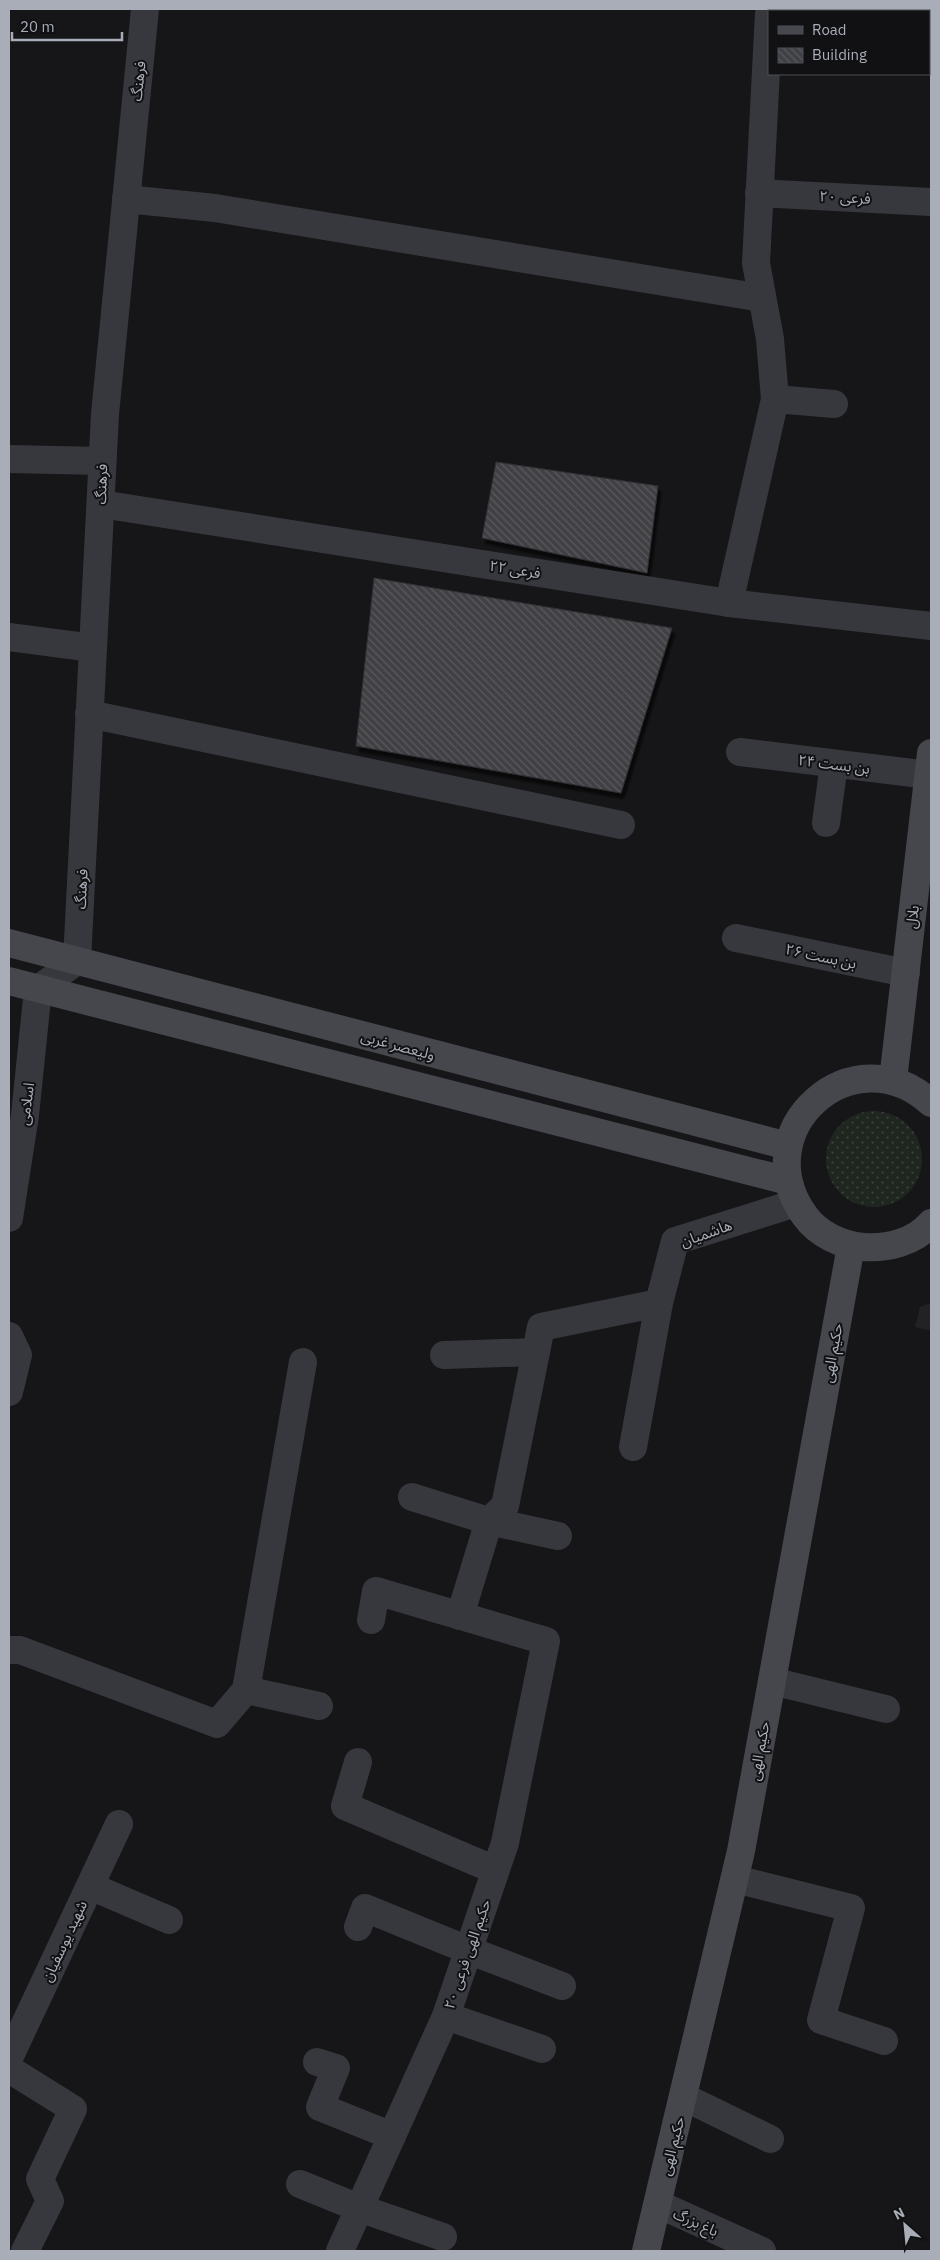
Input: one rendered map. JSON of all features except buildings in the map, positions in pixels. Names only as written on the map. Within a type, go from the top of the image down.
[{"type":"main road","name":"بلال","points":[[893,1080],[930,764]]},
{"type":"main road","name":"ولیعصر غربی","points":[[9,943],[788,1146]]},
{"type":"main road","points":[[9,981],[792,1192]]},
{"type":"main road","points":[[931,1103],[919,1092],[893,1080],[870,1078],[848,1081],[826,1090],[808,1106],[800,1118],[788,1146],[786,1164],[792,1192],[810,1223],[829,1237],[851,1246],[878,1248],[904,1242],[931,1223]]},
{"type":"main road","name":"حکیم الهی","points":[[646,2251],[735,1879],[851,1246]]},
{"type":"street","name":"فرهنگ","points":[[77,961],[105,414],[146,9]]},
{"type":"street","points":[[729,603],[775,399],[770,340],[756,263],[768,29]]},
{"type":"street","name":"فرعی ۲۰","points":[[759,193],[931,202]]},
{"type":"street","points":[[126,199],[215,208],[762,298]]},
{"type":"street","points":[[775,399],[834,404]]},
{"type":"street","points":[[9,459],[102,461]]},
{"type":"street","name":"فرعی ۲۲","points":[[100,504],[218,521],[729,603],[931,626]]},
{"type":"street","points":[[9,637],[93,648]]},
{"type":"street","points":[[89,714],[621,826]]},
{"type":"street","name":"بن بست ۲۴","points":[[740,752],[834,764],[930,764]]},
{"type":"street","points":[[826,823],[834,764]]},
{"type":"street","name":"بن بست ۲۶","points":[[736,938],[906,974]]},
{"type":"street","points":[[38,989],[77,961]]},
{"type":"street","name":"اسلامی","points":[[9,1218],[25,1116],[38,989]]},
{"type":"street","name":"هاشمیان","points":[[659,1303],[675,1241],[792,1192]]},
{"type":"street","points":[[371,1620],[376,1592],[460,1616],[489,1521],[505,1506],[542,1327],[659,1303],[633,1447]]},
{"type":"street","points":[[9,1336],[18,1354],[9,1392]]},
{"type":"street","points":[[444,1354],[536,1352]]},
{"type":"street","points":[[9,1650],[20,1650],[217,1724],[246,1690],[303,1362]]},
{"type":"street","points":[[412,1497],[489,1521],[558,1536]]},
{"type":"street","name":"حکیم الهی فرعی ۲۰","points":[[340,2251],[446,2016],[496,1870],[505,1843],[546,1641],[460,1616]]},
{"type":"street","points":[[772,1681],[886,1709]]},
{"type":"street","points":[[246,1690],[319,1706]]},
{"type":"street","points":[[358,1762],[345,1806],[496,1870]]},
{"type":"street","name":"شهید یوسفیان","points":[[9,2058],[119,1824]]},
{"type":"street","points":[[735,1879],[851,1908],[821,2020],[884,2041]]},
{"type":"street","points":[[90,1886],[169,1920]]},
{"type":"street","points":[[358,1927],[365,1908],[562,1986]]},
{"type":"street","points":[[446,2016],[542,2049]]},
{"type":"street","points":[[317,2062],[336,2068],[320,2107],[392,2136]]},
{"type":"street","points":[[9,2069],[73,2109],[40,2179],[50,2202],[25,2251]]},
{"type":"street","points":[[684,2097],[770,2139]]},
{"type":"street","points":[[300,2184],[359,2208],[443,2238]]},
{"type":"street","name":"باغ بزرگ","points":[[658,2204],[762,2251]]},
{"type":"shaded area","points":[[874,1111],[892,1115],[908,1125],[918,1141],[922,1159],[918,1177],[908,1193],[892,1203],[874,1207],[856,1203],[840,1193],[830,1177],[826,1159],[830,1141],[840,1125],[856,1115]]},
{"type":"shaded area","points":[[931,1303],[931,1331],[915,1327],[920,1307]]}]
